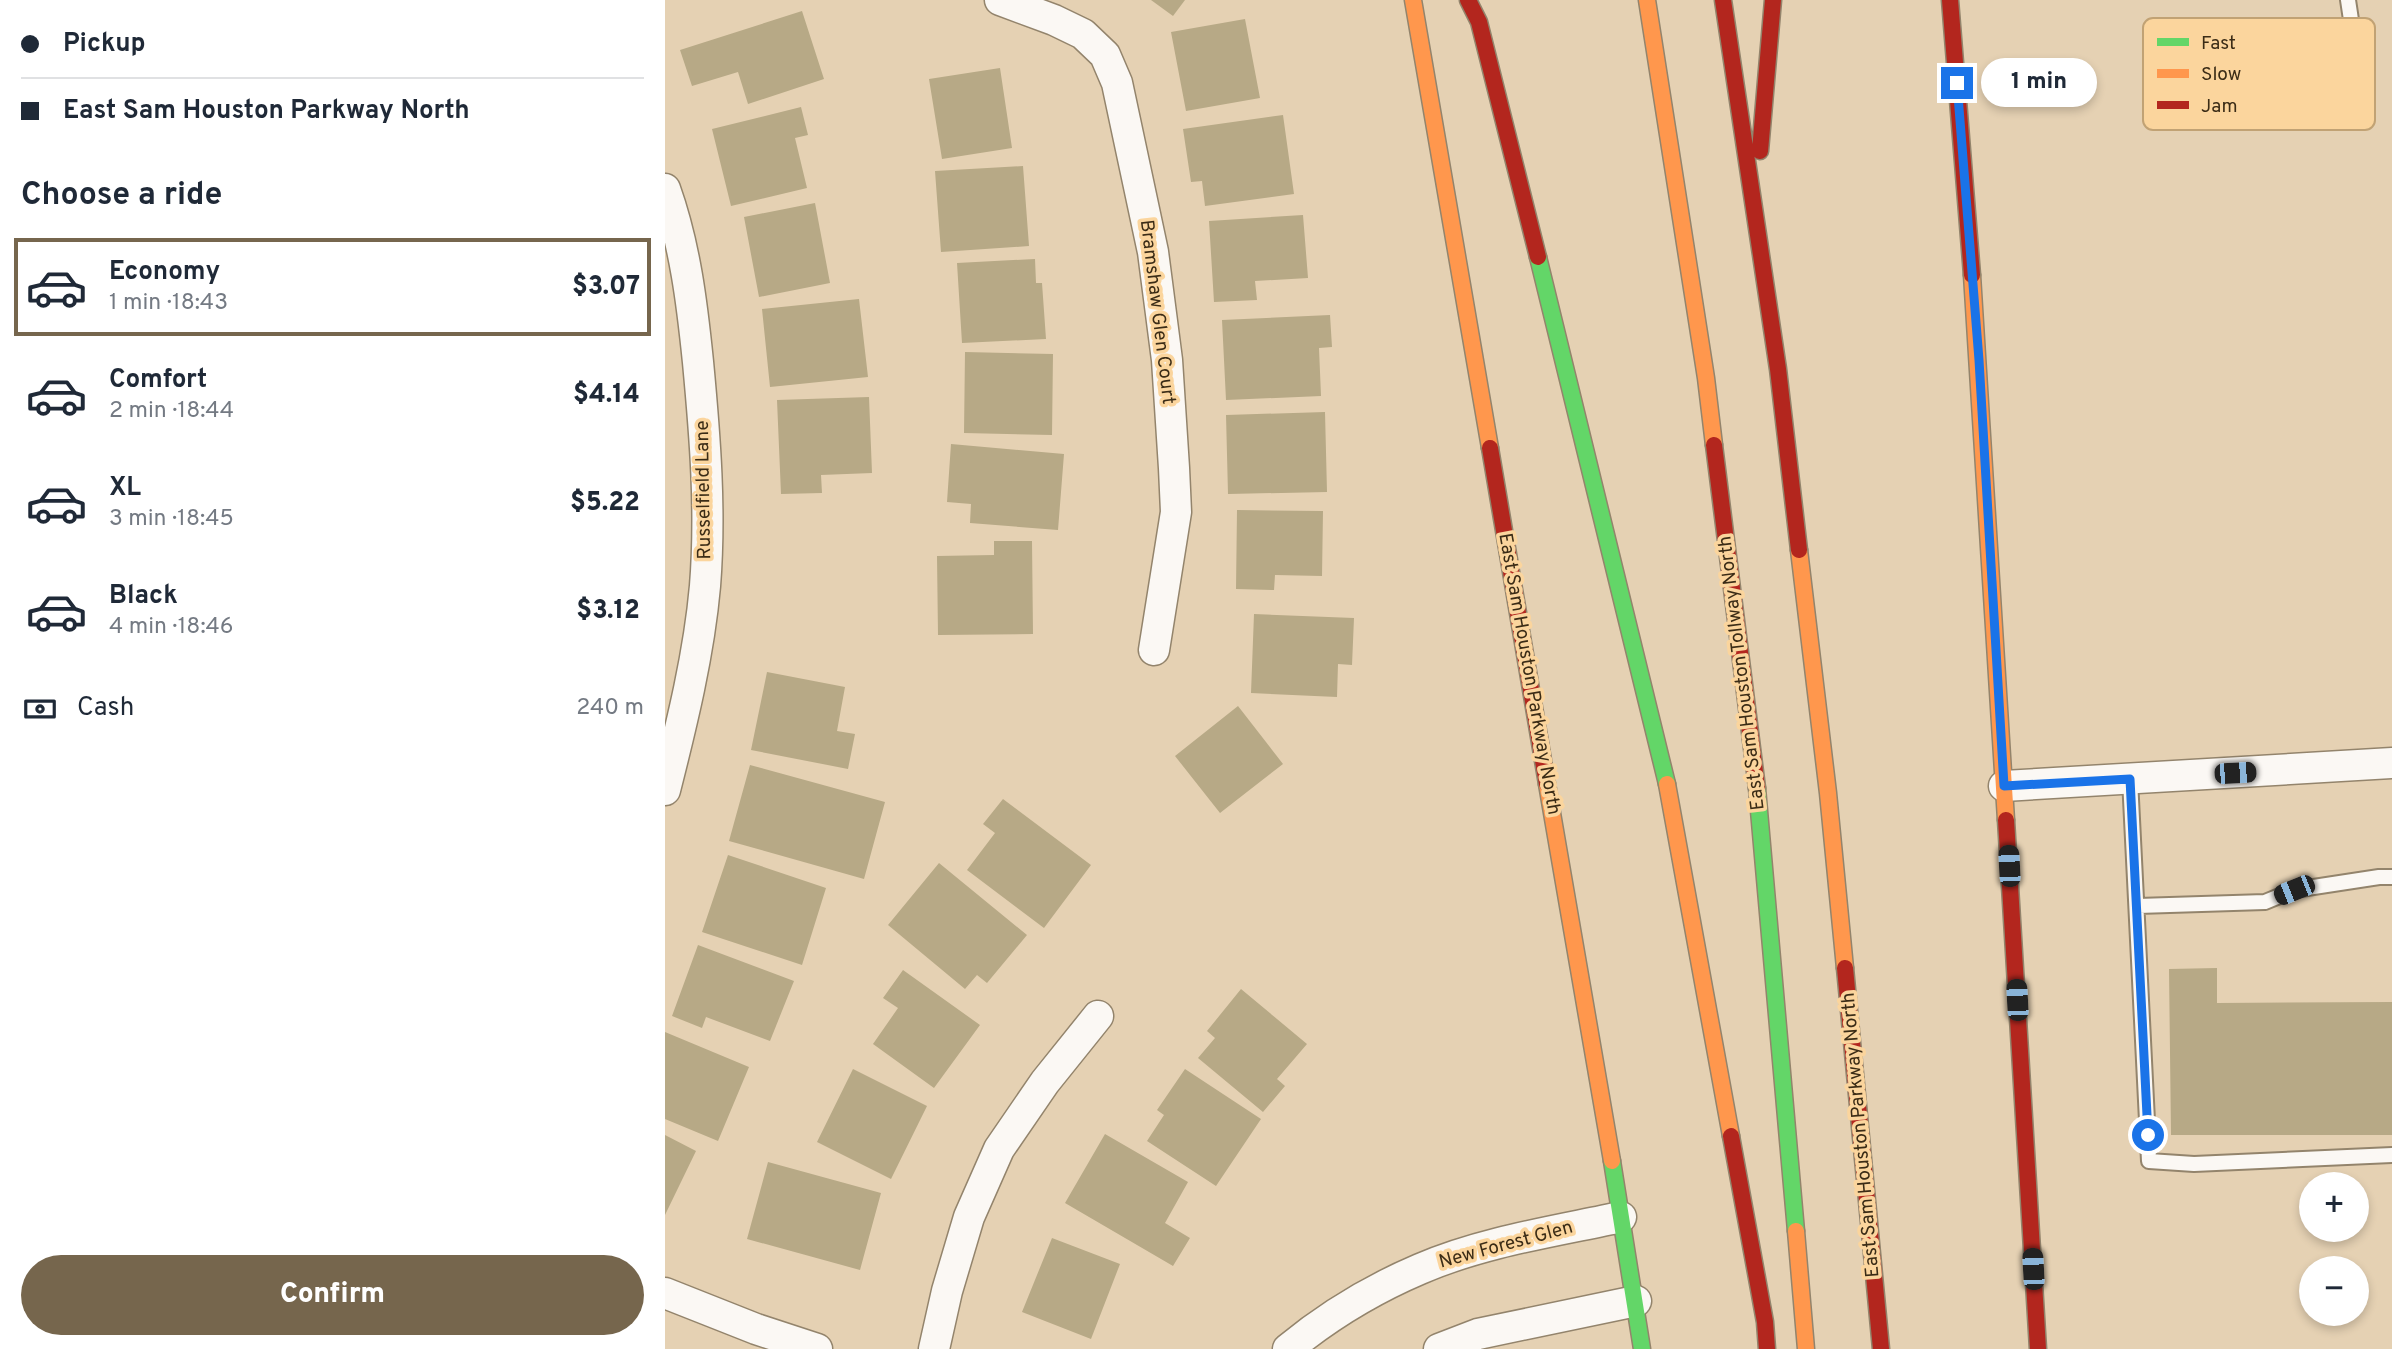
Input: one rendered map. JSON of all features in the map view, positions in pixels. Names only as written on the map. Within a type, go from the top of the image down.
[{"type":"main road","name":"East Sam Houston Parkway North","points":[[1413,0],[1636,1301],[1642,1349]]},
{"type":"main road","points":[[1468,0],[1479,22],[1486,49],[1670,795],[1762,1308],[1767,1349]]},
{"type":"main road","name":"East Sam Houston Tollway North","points":[[1647,0],[1706,378],[1758,797],[1806,1349]]},
{"type":"main road","points":[[1723,0],[1755,212]]},
{"type":"main road","points":[[1755,212],[1773,0]]},
{"type":"main road","points":[[1950,0],[1979,360],[2038,1349]]},
{"type":"main road","name":"East Sam Houston Parkway North","points":[[1755,212],[1780,383],[1828,793],[1881,1349]]},
{"type":"street","name":"Bramshaw Glen Court","points":[[1000,0],[1083,34],[1105,55],[1117,83],[1153,252],[1167,360],[1174,467],[1176,512],[1154,650]]},
{"type":"street","name":"Russelfield Lane","points":[[665,189],[674,215],[692,306],[702,400],[707,493],[705,583],[700,627],[669,752],[665,790]]},
{"type":"street","points":[[2004,786],[2392,764]]},
{"type":"street","points":[[935,1349],[947,1291],[969,1217],[999,1149],[1045,1082],[1098,1016]]},
{"type":"street","name":"New Forest Glen","points":[[1288,1349],[1355,1301],[1422,1268],[1492,1245],[1621,1217]]},
{"type":"street","points":[[665,1293],[756,1329],[817,1349]]},
{"type":"street","points":[[1439,1349],[1478,1334],[1636,1301]]},
{"type":"lane","points":[[2348,0],[2351,18]]},
{"type":"lane","points":[[2130,779],[2149,1161],[2194,1164],[2392,1155]]},
{"type":"lane","points":[[2138,906],[2265,902],[2294,890],[2392,877]]},
{"type":"building","points":[[1151,0],[1185,0],[1173,16]]},
{"type":"building","points":[[802,11],[824,79],[748,104],[738,72],[692,86],[680,50]]},
{"type":"building","points":[[1245,19],[1260,98],[1186,111],[1171,32]]},
{"type":"building","points":[[1000,68],[1012,148],[942,159],[929,79]]},
{"type":"building","points":[[801,107],[808,135],[795,138],[807,188],[731,206],[712,129]]},
{"type":"building","points":[[1283,115],[1294,194],[1205,206],[1202,181],[1191,182],[1183,129]]},
{"type":"building","points":[[1023,166],[1029,246],[941,252],[935,171]]},
{"type":"building","points":[[815,203],[830,283],[759,297],[744,217]]},
{"type":"building","points":[[1303,215],[1308,278],[1255,281],[1257,300],[1214,302],[1209,221]]},
{"type":"building","points":[[1035,259],[1036,283],[1042,283],[1046,339],[962,343],[957,263]]},
{"type":"building","points":[[859,299],[868,377],[770,387],[762,309]]},
{"type":"building","points":[[1330,315],[1332,347],[1319,348],[1321,396],[1226,400],[1222,320]]},
{"type":"building","points":[[965,352],[1053,354],[1052,435],[964,433]]},
{"type":"building","points":[[869,397],[872,473],[821,475],[822,493],[781,494],[777,400]]},
{"type":"building","points":[[1325,412],[1327,492],[1228,494],[1226,415]]},
{"type":"building","points":[[951,444],[1064,454],[1058,530],[970,523],[971,504],[947,502]]},
{"type":"building","points":[[1237,510],[1323,511],[1322,576],[1275,575],[1274,590],[1236,589]]},
{"type":"building","points":[[994,541],[1032,541],[1033,634],[938,635],[937,556],[994,555]]},
{"type":"building","points":[[1254,614],[1354,618],[1352,665],[1338,664],[1337,697],[1251,693]]},
{"type":"building","points":[[767,672],[845,687],[837,731],[855,734],[848,769],[751,750]]},
{"type":"building","points":[[1238,706],[1283,764],[1220,813],[1175,756]]},
{"type":"building","points":[[750,765],[885,802],[864,879],[729,841]]},
{"type":"building","points":[[1003,799],[1091,865],[1044,928],[967,870],[995,833],[983,824]]},
{"type":"building","points":[[728,855],[826,888],[802,965],[702,932]]},
{"type":"building","points":[[939,863],[1027,935],[987,983],[977,975],[965,989],[888,925]]},
{"type":"building","points":[[698,945],[794,981],[770,1041],[706,1017],[702,1028],[672,1016]]},
{"type":"building","points":[[2217,968],[2217,1003],[2392,1002],[2392,1135],[2171,1135],[2169,969]]},
{"type":"building","points":[[903,970],[980,1025],[934,1088],[873,1044],[898,1008],[883,998]]},
{"type":"building","points":[[1241,989],[1307,1044],[1277,1079],[1285,1086],[1263,1112],[1198,1058],[1215,1038],[1207,1031]]},
{"type":"building","points":[[665,1032],[749,1067],[718,1141],[665,1119]]},
{"type":"building","points":[[853,1069],[927,1106],[891,1179],[817,1142]]},
{"type":"building","points":[[1185,1069],[1261,1119],[1216,1186],[1147,1141],[1164,1115],[1157,1110]]},
{"type":"building","points":[[1105,1134],[1188,1182],[1165,1223],[1190,1238],[1173,1266],[1065,1203]]},
{"type":"building","points":[[665,1135],[696,1151],[665,1215]]},
{"type":"building","points":[[768,1162],[881,1193],[860,1270],[747,1239]]},
{"type":"building","points":[[1052,1238],[1120,1264],[1091,1339],[1022,1312]]},
{"type":"traffic: fast","points":[[1538,257],[1667,784]]},
{"type":"traffic: fast","points":[[1757,788],[1796,1231]]},
{"type":"traffic: fast","points":[[1612,1161],[1642,1349]]},
{"type":"traffic: slow","points":[[1413,0],[1490,448]]},
{"type":"traffic: slow","points":[[1647,0],[1714,445]]},
{"type":"traffic: slow","points":[[1972,275],[2006,820]]},
{"type":"traffic: slow","points":[[1799,550],[1828,793],[1845,968]]},
{"type":"traffic: slow","points":[[1547,784],[1612,1161]]},
{"type":"traffic: slow","points":[[1667,784],[1731,1136]]},
{"type":"traffic: slow","points":[[1796,1231],[1806,1349]]},
{"type":"traffic: jam","points":[[1468,0],[1479,22],[1538,257]]},
{"type":"traffic: jam","points":[[1723,0],[1778,369],[1799,550]]},
{"type":"traffic: jam","points":[[1760,151],[1773,0]]},
{"type":"traffic: jam","points":[[1950,0],[1972,275]]},
{"type":"traffic: jam","points":[[1714,445],[1757,788]]},
{"type":"traffic: jam","points":[[1490,448],[1547,784]]},
{"type":"traffic: jam","points":[[2006,820],[2038,1349]]},
{"type":"traffic: jam","points":[[1845,968],[1881,1349]]},
{"type":"traffic: jam","points":[[1731,1136],[1765,1322],[1767,1349]]},
{"type":"route","points":[[1957,83],[1979,360],[2004,786],[2130,779],[2148,1135]]}]
